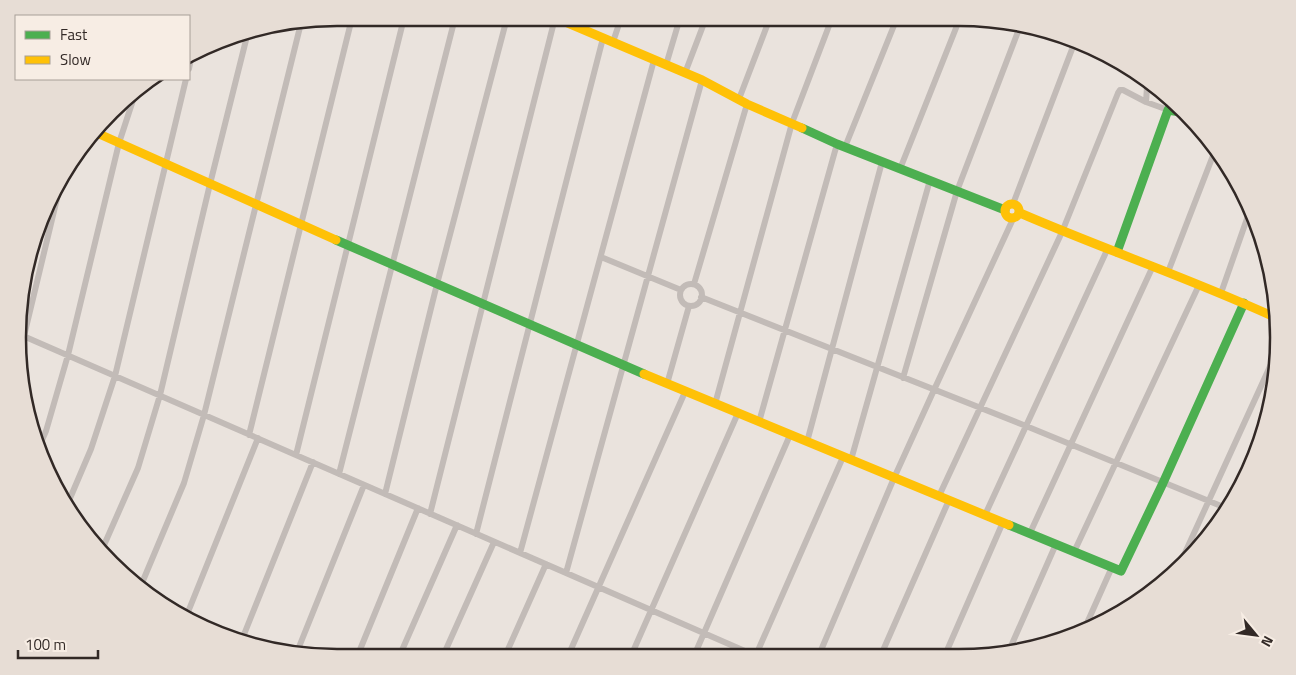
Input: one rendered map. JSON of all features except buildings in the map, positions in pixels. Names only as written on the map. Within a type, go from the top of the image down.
[{"type":"street","points":[[249,435],[350,26]]},
{"type":"street","points":[[296,455],[402,26]]},
{"type":"street","points":[[339,474],[453,26]]},
{"type":"street","points":[[385,494],[437,284],[505,26]]},
{"type":"street","points":[[430,514],[483,304],[557,26]]},
{"type":"street","points":[[577,26],[702,80],[743,102],[841,146],[956,191],[1009,207],[1018,206],[1016,216],[894,478],[822,649]]},
{"type":"street","points":[[613,42],[618,26]]},
{"type":"street","points":[[666,65],[678,26]]},
{"type":"street","points":[[685,73],[703,26]]},
{"type":"street","points":[[694,284],[743,102],[767,26]]},
{"type":"street","points":[[715,404],[792,123],[829,26]]},
{"type":"street","points":[[759,422],[841,146],[894,26]]},
{"type":"street","points":[[900,169],[957,26]]},
{"type":"street","points":[[143,580],[184,483],[204,415],[300,29]]},
{"type":"street","points":[[903,378],[956,191],[1018,32]]},
{"type":"street","points":[[476,534],[604,38]]},
{"type":"street","points":[[104,544],[138,468],[160,395],[246,40]]},
{"type":"street","points":[[1072,48],[1006,215],[1008,217],[1016,216],[1108,248],[1269,314]]},
{"type":"street","points":[[520,553],[654,60]]},
{"type":"street","points":[[71,497],[91,449],[115,376],[186,80]]},
{"type":"street","points":[[566,573],[702,80]]},
{"type":"street","points":[[939,496],[1062,232],[1118,93],[1120,90],[1123,90],[1146,102],[1172,111]]},
{"type":"street","points":[[1146,102],[1147,90]]},
{"type":"street","points":[[43,438],[68,355],[119,143],[132,103]]},
{"type":"street","points":[[1117,252],[1168,110]]},
{"type":"street","points":[[101,135],[256,205],[685,392],[1121,571],[1244,303]]},
{"type":"street","points":[[1168,272],[1212,158]]},
{"type":"street","points":[[807,442],[882,162]]},
{"type":"street","points":[[758,649],[847,458],[878,367],[930,180]]},
{"type":"street","points":[[27,314],[54,208]]},
{"type":"street","points":[[1221,294],[1247,220]]},
{"type":"street","points":[[985,515],[1108,248]]},
{"type":"street","points":[[600,257],[681,290]]},
{"type":"street","points":[[1030,533],[1153,266]]},
{"type":"street","points":[[694,284],[700,290],[701,297],[697,304],[689,306],[682,302],[680,294],[686,285],[694,284]]},
{"type":"street","points":[[1074,552],[1200,285]]},
{"type":"street","points":[[701,297],[1220,505]]},
{"type":"street","points":[[667,384],[689,306]]},
{"type":"street","points":[[26,337],[739,649]]},
{"type":"street","points":[[1186,550],[1268,372]]},
{"type":"street","points":[[571,649],[685,392]]},
{"type":"street","points":[[634,649],[738,413]]},
{"type":"street","points":[[697,649],[790,435]]},
{"type":"street","points":[[189,611],[258,438]]},
{"type":"street","points":[[244,634],[313,462]]},
{"type":"street","points":[[299,646],[364,485]]},
{"type":"street","points":[[884,649],[949,500]]},
{"type":"street","points":[[360,649],[418,508]]},
{"type":"street","points":[[948,649],[1003,522]]},
{"type":"street","points":[[403,649],[457,525]]},
{"type":"street","points":[[446,649],[494,542]]},
{"type":"street","points":[[1012,644],[1056,544]]},
{"type":"street","points":[[509,649],[546,564]]},
{"type":"street","points":[[1088,620],[1112,567]]},
{"type":"traffic: fast","points":[[1117,252],[1168,110],[1172,111]]},
{"type":"traffic: fast","points":[[802,128],[837,144],[1005,210]]},
{"type":"traffic: fast","points":[[336,240],[644,374]]},
{"type":"traffic: fast","points":[[1009,525],[1121,571],[1244,303]]},
{"type":"traffic: slow","points":[[575,26],[702,80],[747,104],[802,128]]},
{"type":"traffic: slow","points":[[101,135],[336,240]]},
{"type":"traffic: slow","points":[[1009,204],[1015,204],[1019,211],[1015,218],[1009,218],[1005,214],[1005,208],[1009,204]]},
{"type":"traffic: slow","points":[[1020,213],[1269,315]]},
{"type":"traffic: slow","points":[[644,374],[1009,525]]}]
